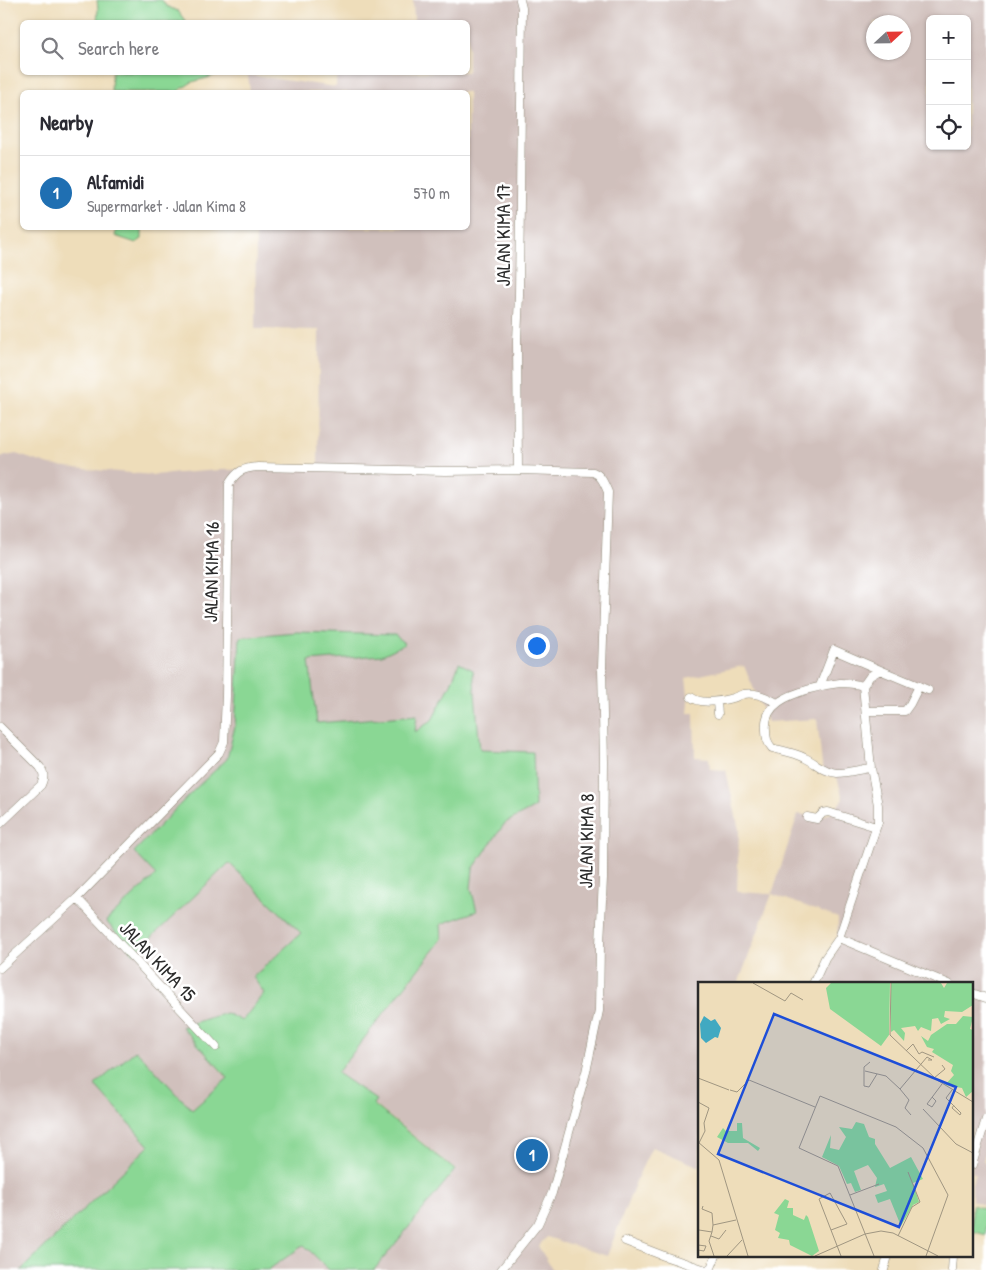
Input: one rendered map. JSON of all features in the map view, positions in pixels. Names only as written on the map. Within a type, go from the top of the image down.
[{"type":"street","name":"JALAN KIMA 17","points":[[518,470],[517,340],[522,8],[520,0]]},
{"type":"street","name":"JALAN KIMA 16","points":[[0,968],[77,898],[222,748],[224,742],[226,696],[229,484],[234,475],[248,468],[258,467],[445,471],[518,470]]},
{"type":"street","name":"JALAN KIMA 8","points":[[501,1270],[538,1224],[552,1193],[584,1080],[599,1010],[603,878],[604,762],[602,668],[608,492],[602,479],[593,472],[518,470]]},
{"type":"street","points":[[820,686],[834,650],[928,690]]},
{"type":"street","points":[[814,982],[825,958],[839,938],[878,822],[878,805],[871,768],[863,686],[870,676],[880,670]]},
{"type":"street","points":[[863,686],[841,683],[820,686],[789,696],[777,703],[771,710],[766,718],[765,726],[767,742],[772,748],[797,754],[832,772],[838,773],[871,768]]},
{"type":"street","points":[[866,711],[905,711],[919,686]]},
{"type":"street","points":[[691,697],[697,700],[717,702],[745,694],[761,695],[777,703]]},
{"type":"street","points":[[717,702],[718,714]]},
{"type":"street","points":[[0,727],[40,767],[44,778],[41,785],[0,824]]},
{"type":"street","points":[[807,817],[817,819],[823,813],[828,812],[876,827]]},
{"type":"street","name":"JALAN KIMA 15","points":[[77,898],[216,1047]]},
{"type":"street","points":[[839,938],[944,982]]},
{"type":"street","points":[[974,994],[986,998]]},
{"type":"street","points":[[974,1159],[986,1121]]},
{"type":"street","points":[[625,1241],[706,1270]]},
{"type":"street","points":[[710,1270],[715,1258]]},
{"type":"shaded area","points":[[413,0],[986,0],[986,1148],[983,1162],[986,1163],[986,1206],[974,1202],[974,1178],[976,1173],[974,1173],[974,982],[825,982],[837,947],[838,918],[772,894],[739,982],[698,982],[698,1166],[652,1147],[638,1176],[607,1256],[547,1237],[538,1246],[553,1270],[374,1270],[455,1169],[373,1103],[376,1100],[337,1073],[442,939],[441,924],[477,911],[471,888],[473,869],[505,823],[535,807],[533,752],[480,750],[473,670],[458,664],[451,684],[432,720],[415,733],[416,715],[317,723],[309,661],[382,655],[405,644],[240,637],[235,726],[227,759],[134,852],[156,875],[134,953],[229,862],[301,933],[253,977],[264,993],[242,1021],[226,1013],[182,1027],[228,1079],[191,1110],[136,1050],[95,1085],[149,1146],[21,1270],[0,1270],[0,457],[16,454],[50,465],[153,475],[219,470],[313,468],[318,463],[319,330],[255,329],[256,230],[470,230],[470,90],[250,90],[248,75],[336,87],[337,75],[470,75],[470,20],[414,20]],"holes":[[[744,666],[768,722],[817,719],[823,774],[837,777],[843,799],[832,813],[818,817],[798,814],[772,894],[737,892],[739,830],[726,770],[710,769],[709,758],[695,757],[694,713],[688,713],[689,702],[686,678]]]},
{"type":"shaded area","points":[[304,1245],[329,1270],[268,1270]]},
{"type":"green space","points":[[97,0],[162,0],[166,6],[178,11],[185,20],[97,20]]},
{"type":"green space","points":[[112,75],[215,75],[192,82],[180,90],[111,90]]},
{"type":"green space","points":[[116,230],[142,230],[142,239],[136,243],[115,236]]},
{"type":"green space","points":[[296,632],[395,635],[405,644],[382,655],[309,661],[317,723],[417,715],[415,732],[432,720],[451,684],[459,663],[473,670],[480,750],[533,752],[535,807],[505,823],[473,869],[471,888],[477,911],[441,924],[442,939],[337,1073],[376,1100],[373,1104],[455,1170],[374,1270],[329,1270],[304,1245],[268,1270],[21,1270],[149,1146],[95,1085],[136,1050],[192,1110],[228,1078],[182,1027],[226,1013],[242,1021],[264,993],[253,977],[301,933],[229,863],[134,954],[106,921],[156,875],[134,852],[227,759],[235,726],[240,637]]},
{"type":"green space","points":[[974,1206],[986,1209],[986,1235],[974,1232]]},
{"type":"place","name":"Alfamidi","points":[[532,1155]]}]
